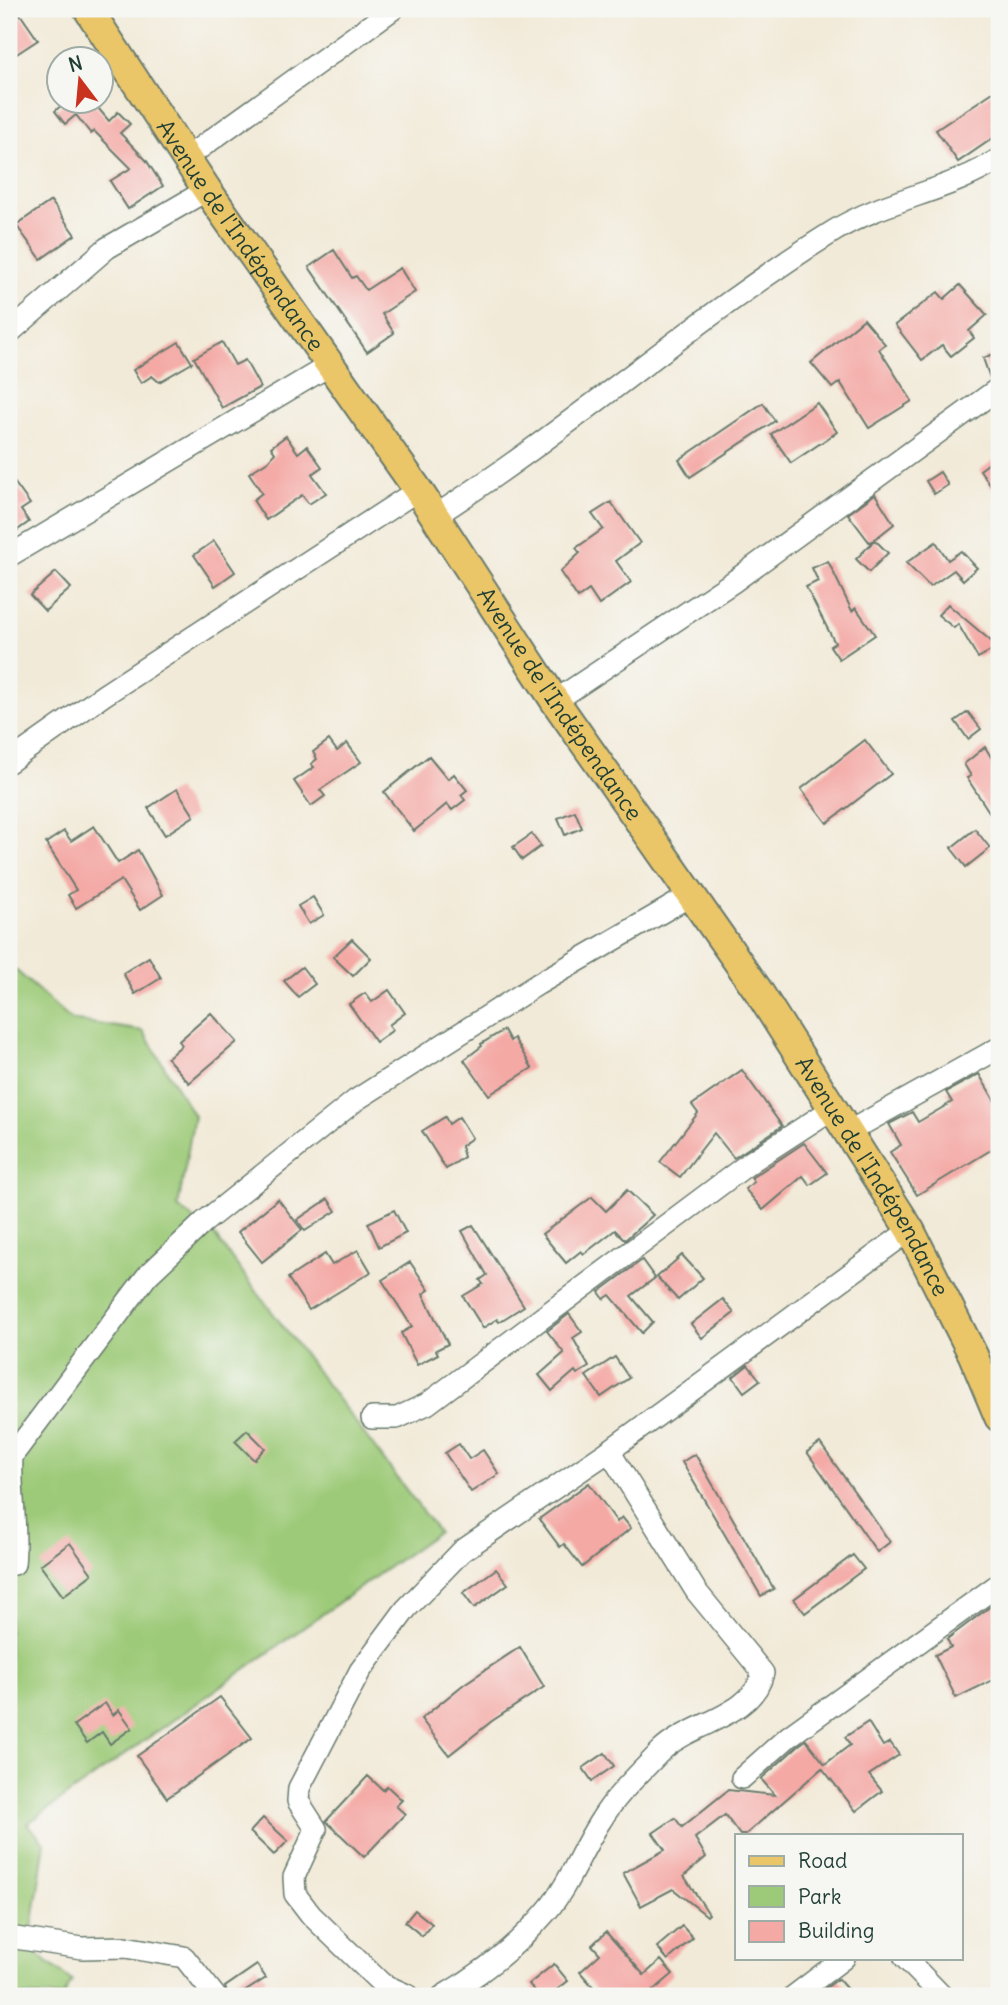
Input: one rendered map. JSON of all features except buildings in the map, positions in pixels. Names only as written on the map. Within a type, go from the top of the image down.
[{"type":"main road","name":"Avenue de l'Indépendance","points":[[88,9],[207,190],[418,490],[555,701],[692,894],[840,1121],[910,1230],[973,1355],[999,1417]]},
{"type":"street","points":[[186,158],[393,9]]},
{"type":"street","points":[[435,516],[503,472],[697,327],[835,230],[906,196],[983,170],[999,159]]},
{"type":"street","points":[[9,333],[107,248],[207,190]]},
{"type":"street","points":[[9,556],[330,365]]},
{"type":"street","points":[[555,701],[733,582],[999,388]]},
{"type":"street","points":[[9,762],[115,687],[418,490]]},
{"type":"street","points":[[14,1564],[17,1530],[10,1490],[12,1456],[147,1276],[204,1222],[356,1100],[538,984],[692,894]]},
{"type":"street","points":[[372,1418],[397,1418],[427,1404],[752,1161],[999,1048]]},
{"type":"street","points":[[409,1996],[382,1984],[311,1915],[295,1894],[294,1877],[316,1829],[298,1801],[299,1788],[360,1671],[406,1609],[462,1551],[609,1451],[910,1230]]},
{"type":"street","points":[[443,1996],[482,1973],[546,1912],[575,1871],[601,1820],[664,1748],[738,1706],[759,1688],[763,1673],[696,1591],[609,1451]]},
{"type":"street","points":[[742,1778],[788,1737],[999,1584]]},
{"type":"street","points":[[9,1937],[82,1948],[125,1947],[184,1957],[215,1996]]},
{"type":"street","points":[[794,1996],[841,1960]]},
{"type":"street","points":[[907,1960],[942,1996]]},
{"type":"green space","points":[[9,964],[71,1020],[143,1031],[194,1116],[178,1207],[215,1236],[438,1532],[27,1824],[45,1843],[29,1948],[72,1981],[64,1996],[9,1996]]}]
